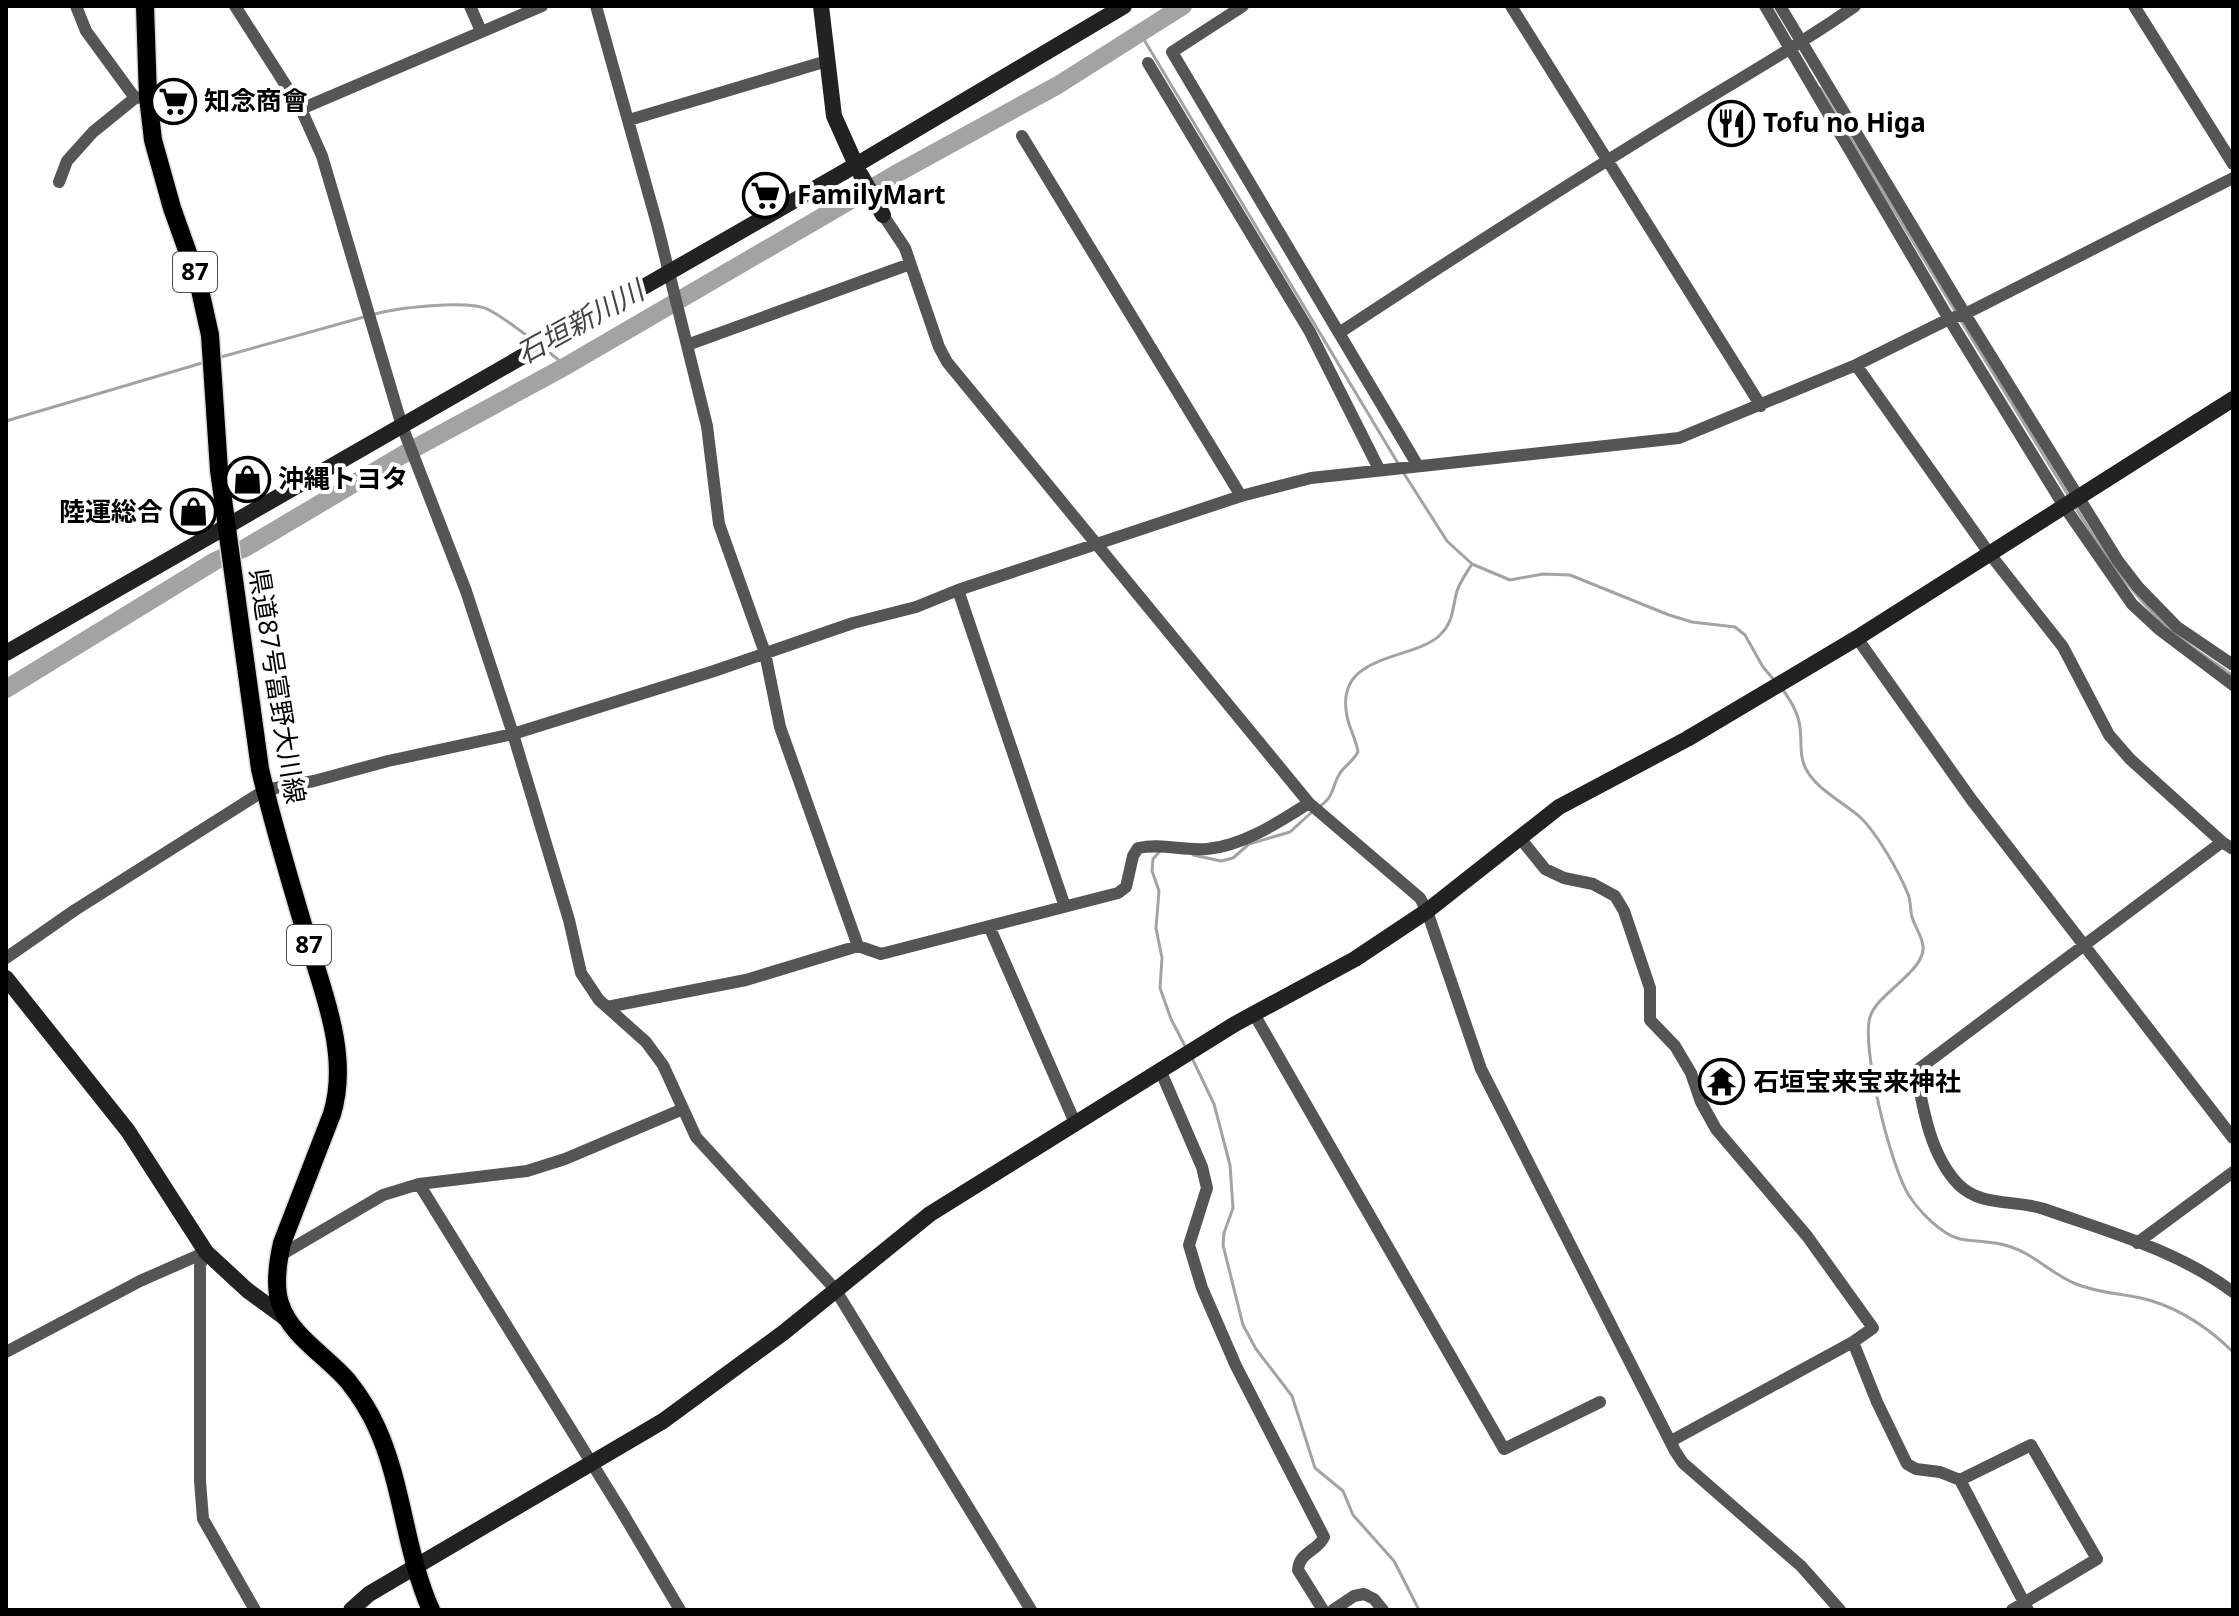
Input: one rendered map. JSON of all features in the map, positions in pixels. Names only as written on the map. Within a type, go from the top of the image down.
[{"type":"main road","name":"県道87号富野大川線","points":[[145,6],[142,97],[172,208],[198,281],[210,335],[216,437],[227,534],[265,790],[336,1042],[338,1094],[279,1256],[280,1303],[288,1320],[347,1381],[376,1426],[385,1447],[415,1565],[431,1610]]},
{"type":"street","points":[[59,182],[67,161],[93,132],[142,97],[86,31],[76,6]]},
{"type":"street","points":[[235,6],[301,109],[322,156],[404,433],[466,591],[513,734],[572,932],[581,973],[591,991],[655,1053],[670,1077],[696,1137],[835,1289],[1031,1610]]},
{"type":"street","points":[[470,6],[481,31]]},
{"type":"street","points":[[301,109],[542,6]]},
{"type":"street","points":[[596,6],[629,120],[707,426],[719,524],[765,653],[780,727],[858,946]]},
{"type":"street","points":[[821,6],[834,116],[858,170],[905,248],[947,362],[1309,803],[1420,898],[1481,1069],[1683,1463],[1801,1566],[1840,1610]]},
{"type":"street","points":[[6,653],[227,534],[404,433],[858,170],[1124,6]]},
{"type":"street","points":[[1243,6],[1172,52],[1418,466]]},
{"type":"street","points":[[1511,6],[1761,406]]},
{"type":"street","points":[[1765,6],[1798,46],[1965,314],[2132,604],[2160,630],[2233,685]]},
{"type":"street","points":[[1780,6],[1798,46],[1949,319],[2071,502],[2138,587],[2177,627],[2233,665]]},
{"type":"street","points":[[1339,333],[1474,244],[1798,46],[1855,6]]},
{"type":"street","points":[[2134,6],[2233,164]]},
{"type":"street","points":[[629,120],[827,61]]},
{"type":"street","points":[[1148,63],[1310,332],[1379,469]]},
{"type":"street","points":[[1022,136],[1241,496]]},
{"type":"street","points":[[6,958],[75,910],[265,790],[513,734],[853,623],[916,607],[958,590],[1241,496],[1311,478],[1679,438],[1856,365],[1965,314],[2233,178]]},
{"type":"street","points":[[687,345],[910,264]]},
{"type":"street","points":[[1856,365],[1989,553],[2063,647],[2109,735],[2130,759],[2228,846],[2085,946],[1916,1071],[1931,1136],[1958,1184],[1977,1197],[2041,1208],[2178,1257],[2208,1273],[2233,1292]]},
{"type":"street","points":[[351,1610],[369,1594],[415,1565],[592,1463],[700,1395],[783,1333],[930,1214],[1254,1014],[1355,959],[1427,911],[1559,807],[1687,739],[1857,638],[2233,399]]},
{"type":"street","points":[[958,590],[1064,904]]},
{"type":"street","points":[[1857,638],[1971,799],[2233,1138]]},
{"type":"street","points":[[607,1007],[746,980],[858,946],[881,954],[1064,904],[1118,893],[1126,887],[1133,856],[1138,848],[1155,845],[1205,849],[1231,845],[1309,803]]},
{"type":"street","points":[[1520,838],[1545,869],[1564,878],[1593,884],[1615,896],[1624,911],[1650,988],[1650,1020],[1675,1046],[1716,1129],[1807,1236],[1873,1328],[1853,1342],[1671,1441]]},
{"type":"street","points":[[989,926],[1076,1125]]},
{"type":"street","points":[[6,978],[128,1131],[206,1252],[247,1290],[288,1320]]},
{"type":"street","points":[[1254,1014],[1504,1449],[1600,1402]]},
{"type":"street","points":[[1161,1072],[1202,1167],[1207,1188],[1189,1245],[1196,1272],[1236,1366],[1324,1537],[1321,1544],[1298,1562],[1298,1570],[1323,1610]]},
{"type":"street","points":[[279,1256],[383,1195],[419,1184],[527,1171],[565,1159],[683,1109]]},
{"type":"street","points":[[2137,1243],[2233,1172]]},
{"type":"street","points":[[419,1184],[680,1610]]},
{"type":"street","points":[[6,1352],[140,1281],[206,1252]]},
{"type":"street","points":[[206,1252],[200,1265],[200,1481],[203,1519],[255,1610]]},
{"type":"street","points":[[1853,1342],[1907,1464],[1960,1480],[2026,1606]]},
{"type":"street","points":[[1960,1480],[2031,1445],[2097,1559],[2026,1606],[2012,1610]]},
{"type":"street","points":[[1333,1610],[1354,1596],[1364,1594],[1374,1599],[1383,1610]]},
{"type":"waterway","name":"石垣新川川","points":[[6,689],[215,561],[245,548],[404,454],[566,366],[894,175],[1058,85],[1183,6]]},
{"type":"waterway","points":[[1140,33],[1399,465]]},
{"type":"waterway","points":[[1820,88],[1957,314]]},
{"type":"waterway","points":[[371,315],[431,306],[479,307],[495,313],[536,342]]},
{"type":"waterway","points":[[221,357],[364,317]]},
{"type":"waterway","points":[[1961,321],[2068,495]]},
{"type":"waterway","points":[[545,349],[566,366]]},
{"type":"waterway","points":[[6,421],[202,363]]},
{"type":"waterway","points":[[1403,472],[1447,541],[1472,564],[1510,580],[1543,574],[1570,575],[1669,615],[1692,622],[1735,627],[1745,635],[1763,667],[1775,681]]},
{"type":"waterway","points":[[2074,505],[2117,570],[2154,614],[2184,641],[2233,676]]},
{"type":"waterway","points":[[1319,807],[1331,795],[1340,773],[1358,752],[1347,716],[1346,696],[1352,680],[1378,662],[1439,636],[1450,620],[1458,588],[1472,564]]},
{"type":"waterway","points":[[1783,690],[1798,718],[1806,769],[1823,789],[1860,817],[1880,843],[1908,894],[1912,917],[1922,942],[1922,955],[1917,964],[1874,1008],[1868,1032],[1874,1080],[1887,1136],[1910,1197],[1932,1222],[1953,1237],[2008,1246],[2026,1253],[2076,1284],[2163,1305],[2196,1322],[2233,1352]]},
{"type":"waterway","points":[[1193,855],[1221,861],[1233,858],[1249,844],[1290,832],[1313,811]]},
{"type":"waterway","points":[[1160,851],[1153,859],[1152,871],[1159,891],[1156,928],[1162,958],[1160,988],[1186,1048]]},
{"type":"waterway","points":[[1192,1058],[1214,1104],[1230,1165],[1233,1208],[1223,1245],[1243,1325],[1256,1349],[1292,1396],[1315,1468],[1343,1491],[1353,1515],[1394,1561],[1419,1610]]},
{"type":"place","name":"知念商會","points":[[173,101]]},
{"type":"place","name":"Tofu no Higa","points":[[1732,123]]},
{"type":"place","name":"FamilyMart","points":[[766,195]]},
{"type":"place","name":"沖縄トヨタ","points":[[247,479]]},
{"type":"place","name":"陸運総合","points":[[194,512]]},
{"type":"place","name":"石垣宝来宝来神社","points":[[1722,1082]]}]
